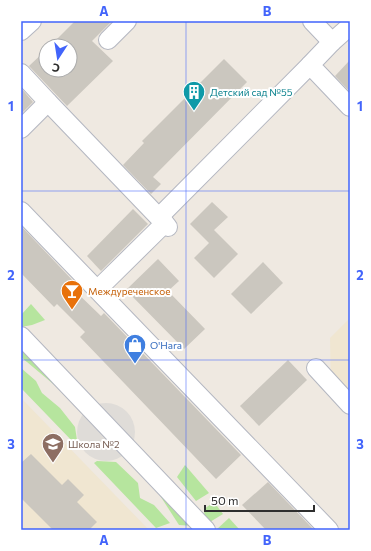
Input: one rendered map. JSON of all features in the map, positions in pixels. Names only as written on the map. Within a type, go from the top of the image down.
[{"type":"street","points":[[21,31],[32,21]]},
{"type":"street","points":[[108,40],[127,21]]},
{"type":"street","points":[[312,21],[332,42]]},
{"type":"street","points":[[98,289],[164,222],[332,42],[350,26]]},
{"type":"street","points":[[310,65],[350,107]]},
{"type":"street","points":[[21,73],[164,222]]},
{"type":"street","points":[[21,129],[48,102]]},
{"type":"street","points":[[21,211],[98,289],[329,530]]},
{"type":"street","points":[[21,336],[206,530]]},
{"type":"street","points":[[316,368],[350,405]]},
{"type":"shaded area","points":[[350,318],[350,408],[331,388],[330,338]]},
{"type":"shaded area","name":"Школа №2","points":[[21,398],[149,530],[21,530]]},
{"type":"shaded area","points":[[106,403],[117,405],[127,411],[133,421],[135,432],[133,443],[127,453],[117,459],[106,461],[95,459],[85,453],[79,443],[77,432],[79,421],[85,411],[95,405]]},
{"type":"green space","points":[[31,304],[45,320],[21,327],[21,315]]},
{"type":"green space","points":[[30,342],[59,363],[58,388],[21,357],[21,351]]},
{"type":"green space","points":[[21,368],[36,381],[42,393],[60,408],[75,427],[77,440],[74,443],[21,388]]},
{"type":"green space","points":[[97,461],[116,462],[138,483],[140,498],[154,505],[170,523],[156,528],[94,463]]},
{"type":"green space","points":[[185,465],[209,493],[196,501],[177,477]]},
{"type":"green space","points":[[150,480],[194,526],[179,525]]},
{"type":"green space","points":[[214,502],[223,514],[205,525],[204,509]]},
{"type":"green space","points":[[229,518],[239,529],[216,530]]},
{"type":"building","points":[[75,21],[112,21],[92,41],[113,61],[67,106],[40,78],[78,78],[78,38],[58,38]]},
{"type":"building","points":[[38,58],[38,75],[29,66]]},
{"type":"building","name":"Детский сад №55","points":[[224,59],[247,82],[153,177],[161,184],[151,194],[123,165],[144,143],[142,141]]},
{"type":"building","points":[[350,60],[350,92],[335,76]]},
{"type":"building","points":[[21,88],[33,102],[21,114]]},
{"type":"building","points":[[212,202],[228,217],[214,230],[238,254],[214,278],[194,258],[209,243],[190,224]]},
{"type":"building","points":[[133,209],[148,224],[101,271],[87,256]]},
{"type":"building","points":[[21,226],[77,285],[73,289],[101,316],[104,313],[241,455],[216,479],[80,337],[85,332],[57,304],[54,307],[21,273]]},
{"type":"building","points":[[158,259],[179,281],[168,291],[205,329],[184,349],[126,290]]},
{"type":"building","points":[[263,262],[283,283],[251,314],[231,294]]},
{"type":"building","points":[[288,360],[307,380],[259,426],[240,406]]},
{"type":"building","points":[[31,454],[62,485],[68,479],[84,495],[77,502],[97,522],[89,530],[53,530],[21,498],[21,463]]},
{"type":"building","points":[[268,482],[314,530],[266,530],[242,505]]},
{"type":"place","name":"Детский сад №55","points":[[194,112]]},
{"type":"place","name":"Междуреченское","points":[[72,310]]},
{"type":"place","name":"O'Hara","points":[[135,364]]},
{"type":"place","name":"Школа №2","points":[[53,464]]}]
